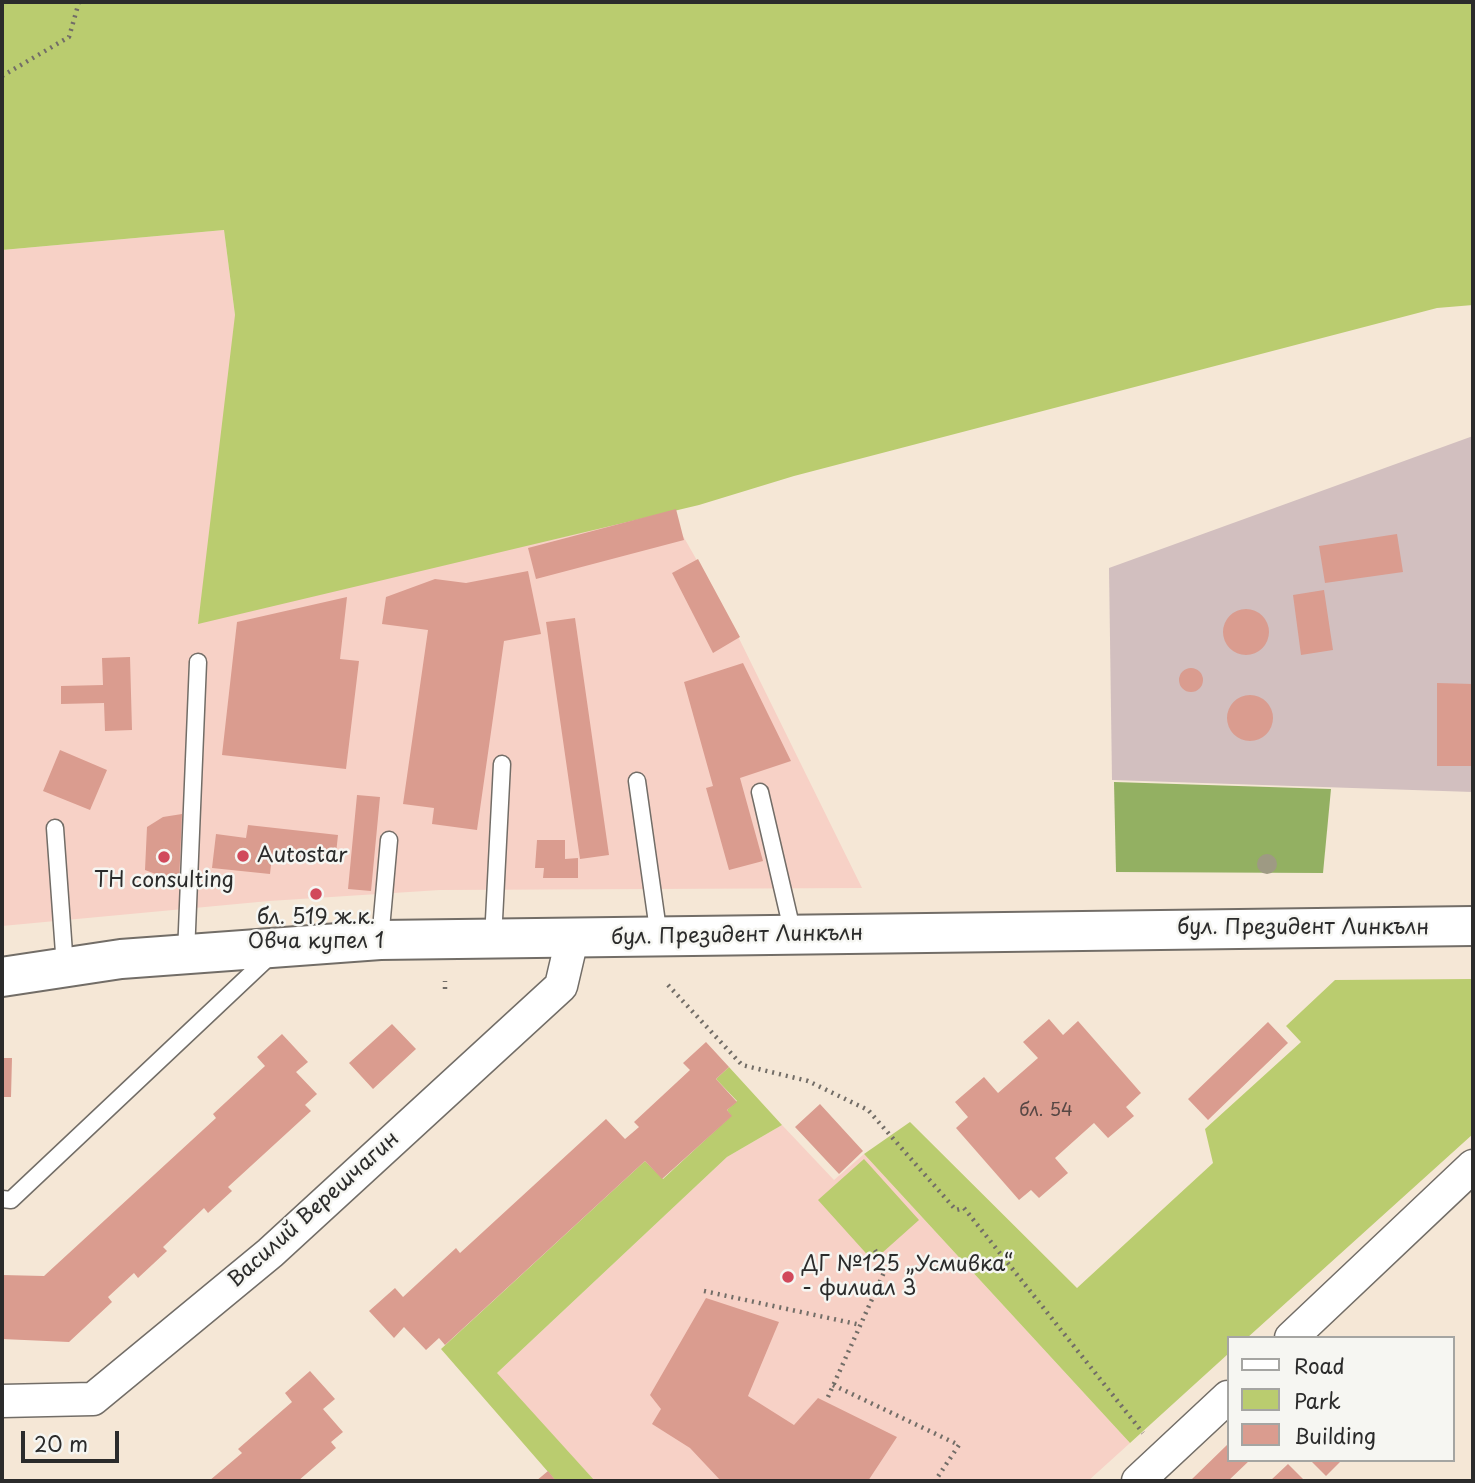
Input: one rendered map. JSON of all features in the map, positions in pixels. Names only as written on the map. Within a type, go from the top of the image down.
[{"type":"street","name":"бул. Президент Линкълн","points":[[2,977],[121,959],[380,940],[1473,926]]},
{"type":"street","name":"Василий Верешчагин","points":[[2,1401],[93,1399],[270,1253],[561,986],[572,939]]},
{"type":"street","points":[[1293,1336],[1473,1166]]},
{"type":"street","points":[[1138,1481],[1226,1399]]},
{"type":"lane","points":[[186,954],[198,662]]},
{"type":"lane","points":[[493,939],[502,764]]},
{"type":"lane","points":[[637,781],[659,937]]},
{"type":"lane","points":[[760,792],[793,934]]},
{"type":"lane","points":[[55,828],[65,967]]},
{"type":"lane","points":[[380,940],[389,840]]},
{"type":"lane","points":[[2,1199],[11,1200],[279,946]]},
{"type":"path","points":[[2,76],[69,37],[79,2]]},
{"type":"path","points":[[445,981],[445,989]]},
{"type":"path","points":[[668,985],[742,1065],[808,1081],[868,1110],[956,1210],[964,1208],[1163,1459]]},
{"type":"path","points":[[828,1397],[886,1268],[875,1250]]},
{"type":"path","points":[[704,1291],[861,1325]]},
{"type":"path","points":[[833,1385],[959,1445],[935,1481]]},
{"type":"shaded area","points":[[224,230],[235,315],[670,513],[724,608],[862,888],[440,890],[269,901],[2,926],[2,250]]},
{"type":"shaded area","points":[[1473,436],[1473,792],[1112,780],[1109,568]]},
{"type":"shaded area","name":"ДГ №125 „Усмивка“ - филиал 3","points":[[782,1125],[834,1180],[864,1154],[1130,1443],[1088,1481],[595,1481],[496,1374],[727,1157]]},
{"type":"green space","points":[[2,2],[1473,2],[1473,305],[1437,308],[794,476],[699,505],[198,624],[235,315],[224,230],[2,250]]},
{"type":"green space","points":[[1114,782],[1331,789],[1323,873],[1116,872]]},
{"type":"green space","points":[[1473,979],[1473,1134],[1249,1336],[1226,1336],[1226,1356],[1130,1443],[864,1154],[910,1122],[1077,1288],[1213,1163],[1205,1129],[1301,1042],[1286,1026],[1335,980]]},
{"type":"green space","points":[[729,1067],[782,1125],[727,1157],[497,1373],[595,1481],[556,1481],[441,1349],[645,1161],[663,1179],[731,1116],[727,1110],[737,1101],[716,1079]]},
{"type":"green space","points":[[864,1159],[919,1220],[873,1261],[818,1200]]},
{"type":"building","points":[[676,509],[684,540],[536,579],[528,548]]},
{"type":"building","points":[[1397,534],[1403,572],[1325,583],[1319,546]]},
{"type":"building","points":[[698,559],[740,637],[713,653],[672,573]]},
{"type":"building","points":[[528,571],[541,634],[504,641],[477,830],[432,824],[434,808],[403,804],[428,630],[382,624],[386,597],[435,579],[466,583]]},
{"type":"building","points":[[1324,590],[1333,650],[1301,655],[1293,595]]},
{"type":"building","points":[[347,597],[340,659],[359,661],[346,769],[222,755],[237,622]]},
{"type":"building","points":[[1246,609],[1262,616],[1269,632],[1262,648],[1246,655],[1230,648],[1223,632],[1230,616]]},
{"type":"building","points":[[575,618],[609,855],[580,859],[546,622]]},
{"type":"building","points":[[130,657],[132,730],[105,731],[104,703],[61,704],[61,686],[103,685],[102,658]]},
{"type":"building","points":[[743,663],[791,761],[740,778],[763,861],[729,870],[706,788],[713,786],[684,682]]},
{"type":"building","points":[[1191,668],[1202,675],[1203,680],[1196,691],[1191,692],[1180,685],[1179,680],[1186,669]]},
{"type":"building","points":[[1437,683],[1473,684],[1473,766],[1437,766]]},
{"type":"building","points":[[1250,695],[1259,696],[1266,702],[1272,709],[1272,727],[1266,734],[1259,740],[1250,741],[1241,740],[1234,734],[1228,727],[1227,718],[1228,709],[1234,702],[1241,696]]},
{"type":"building","points":[[60,750],[107,770],[90,810],[43,791]]},
{"type":"building","points":[[357,795],[380,797],[371,891],[348,889]]},
{"type":"building","points":[[182,814],[179,883],[145,870],[147,827],[163,817]]},
{"type":"building","points":[[248,825],[338,835],[335,863],[272,856],[270,874],[212,868],[216,834],[246,838]]},
{"type":"building","points":[[537,840],[565,840],[565,859],[578,858],[578,878],[543,878],[544,868],[535,868]]},
{"type":"building","points":[[1049,1019],[1063,1035],[1078,1021],[1141,1093],[1126,1107],[1134,1116],[1108,1138],[1094,1123],[1055,1158],[1068,1173],[1039,1198],[1031,1190],[1019,1200],[956,1128],[968,1117],[955,1102],[984,1077],[998,1093],[1038,1058],[1023,1042]]},
{"type":"building","points":[[1268,1022],[1288,1043],[1208,1120],[1188,1099]]},
{"type":"building","points":[[392,1024],[416,1049],[373,1089],[349,1063]]},
{"type":"building","points":[[282,1034],[308,1062],[296,1072],[317,1094],[305,1105],[311,1111],[228,1187],[232,1191],[208,1213],[204,1208],[163,1247],[167,1251],[138,1278],[134,1273],[108,1297],[112,1302],[69,1342],[2,1339],[2,1275],[44,1276],[216,1118],[213,1114],[265,1066],[257,1057]]},
{"type":"building","points":[[706,1042],[729,1067],[716,1079],[737,1102],[727,1110],[732,1116],[662,1179],[645,1161],[445,1345],[439,1338],[426,1350],[404,1327],[394,1338],[369,1311],[395,1288],[403,1297],[456,1248],[460,1253],[606,1119],[625,1139],[639,1127],[634,1122],[690,1070],[683,1063]]},
{"type":"building","points":[[2,1058],[12,1058],[11,1097],[2,1097]]},
{"type":"building","points":[[820,1104],[863,1151],[839,1174],[795,1127]]},
{"type":"building","points":[[706,1298],[779,1322],[748,1396],[794,1425],[818,1398],[897,1437],[868,1481],[721,1481],[690,1448],[652,1424],[661,1409],[650,1395]]},
{"type":"building","points":[[310,1371],[335,1399],[323,1409],[343,1432],[331,1442],[336,1448],[298,1481],[209,1481],[242,1453],[238,1449],[292,1402],[285,1393]]},
{"type":"building","points":[[1226,1446],[1226,1462],[1248,1462],[1228,1481],[1190,1481]]},
{"type":"building","points":[[1312,1462],[1340,1462],[1326,1476]]},
{"type":"building","points":[[1288,1464],[1305,1481],[1270,1481]]},
{"type":"building","points":[[548,1471],[556,1481],[536,1481]]},
{"type":"place","name":"Autostar","points":[[243,856]]},
{"type":"place","name":"TH consulting","points":[[164,857]]},
{"type":"place","name":"бл. 519 ж.к. Овча купел 1","points":[[316,894]]},
{"type":"place","name":"ДГ №125 „Усмивка“ - филиал 3","points":[[788,1277]]}]
